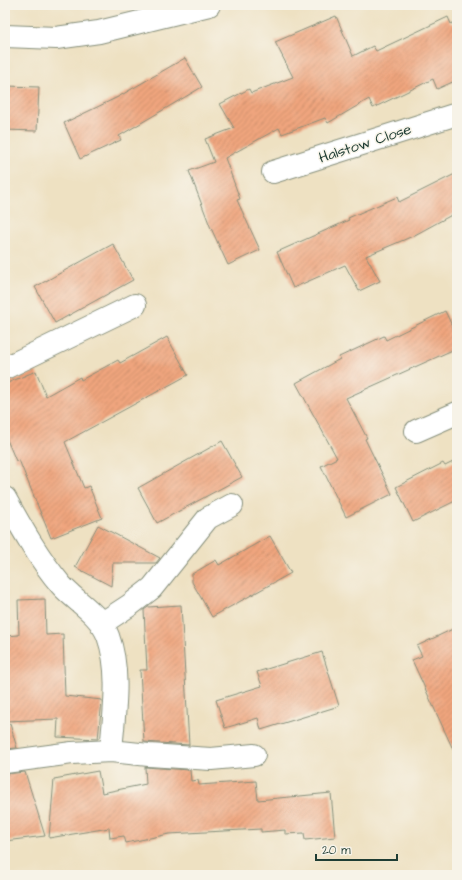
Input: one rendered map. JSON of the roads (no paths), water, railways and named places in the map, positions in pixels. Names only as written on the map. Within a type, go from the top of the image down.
[{"type":"street","points":[[5,36],[63,37],[100,32],[166,10],[209,5]]},
{"type":"street","name":"Halstow Close","points":[[274,172],[457,114]]},
{"type":"street","points":[[5,368],[135,305]]},
{"type":"street","points":[[416,431],[457,413]]},
{"type":"street","points":[[5,498],[48,568],[62,586],[101,624],[107,635],[112,652],[116,676],[112,750]]},
{"type":"street","points":[[101,624],[130,605],[152,588],[208,518],[232,505]]},
{"type":"street","points":[[5,762],[72,753],[112,750],[211,759],[254,755]]}]
